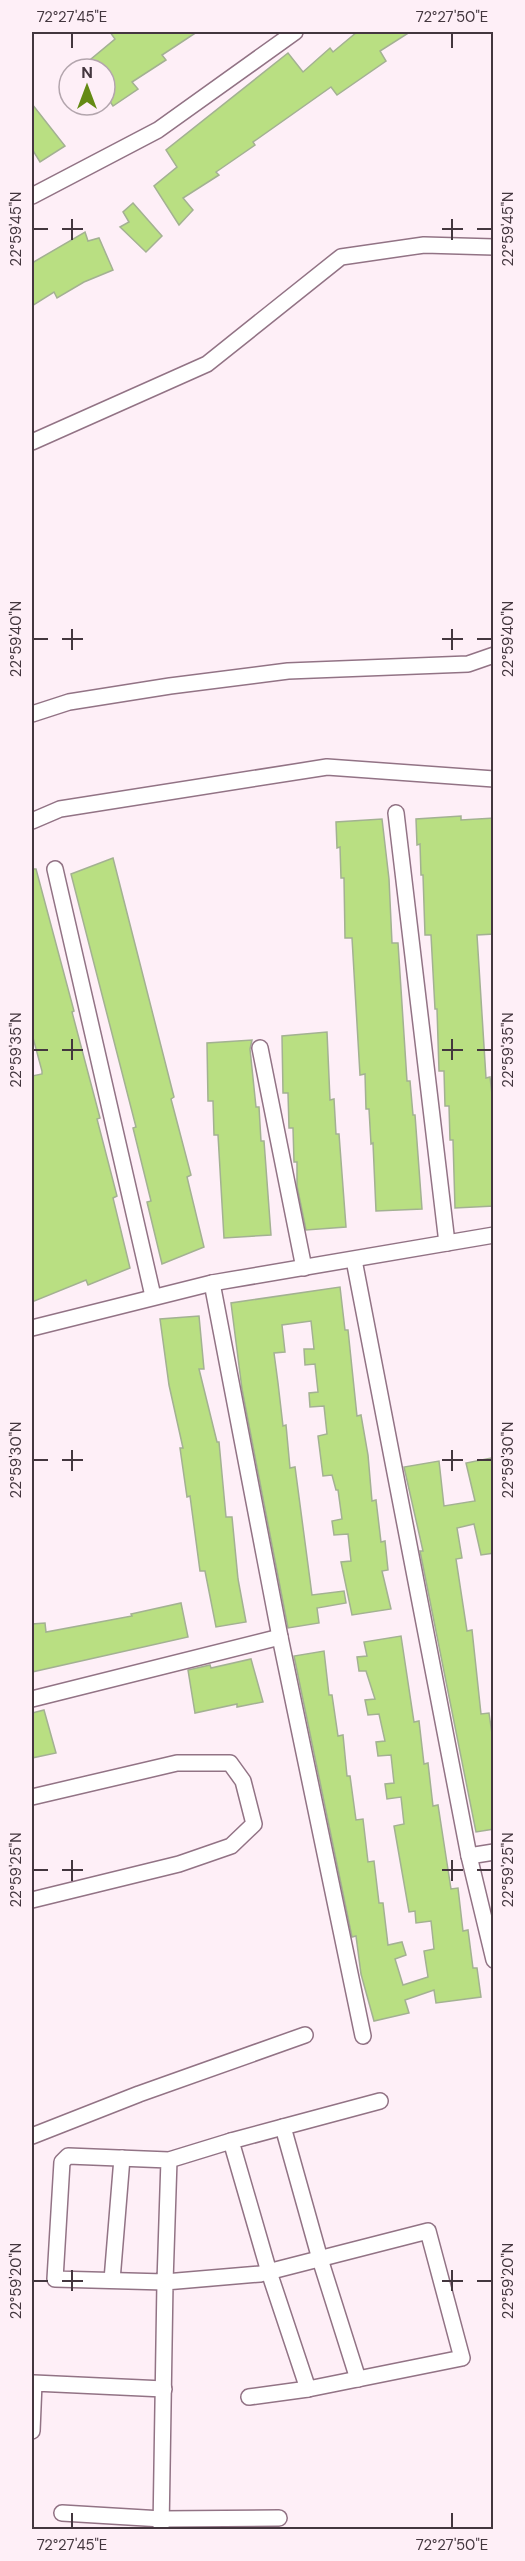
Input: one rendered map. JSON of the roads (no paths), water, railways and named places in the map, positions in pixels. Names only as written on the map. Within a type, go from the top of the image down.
[{"type":"street","points":[[32,196],[158,130],[295,32]]},
{"type":"street","points":[[32,442],[207,364],[341,257],[424,246],[494,247]]},
{"type":"street","points":[[32,714],[69,702],[182,684],[288,671],[468,664],[494,655]]},
{"type":"street","points":[[32,821],[60,809],[327,767],[494,779]]},
{"type":"street","points":[[396,813],[447,1243]]},
{"type":"street","points":[[55,869],[153,1296]]},
{"type":"street","points":[[260,1048],[304,1268]]},
{"type":"street","points":[[32,1328],[212,1283],[494,1235]]},
{"type":"street","points":[[354,1260],[469,1856],[494,1960]]},
{"type":"street","points":[[212,1283],[280,1637],[363,2036]]},
{"type":"street","points":[[32,1699],[280,1637]]},
{"type":"street","points":[[32,1797],[177,1763],[230,1763],[243,1781],[254,1824],[231,1846],[179,1863],[32,1900]]},
{"type":"street","points":[[469,1856],[494,1852]]},
{"type":"street","points":[[32,2136],[150,2090],[305,2035]]},
{"type":"street","points":[[249,2397],[308,2389],[462,2358],[428,2231],[269,2272],[165,2282],[55,2279],[62,2163],[68,2156],[169,2160],[380,2101]]},
{"type":"street","points":[[283,2127],[320,2259],[358,2379]]},
{"type":"street","points":[[231,2141],[269,2272],[308,2389]]},
{"type":"street","points":[[112,2280],[122,2158]]},
{"type":"street","points":[[161,2524],[169,2160]]},
{"type":"street","points":[[32,2432],[34,2384],[164,2389]]},
{"type":"street","points":[[62,2513],[161,2524],[279,2518]]}]
